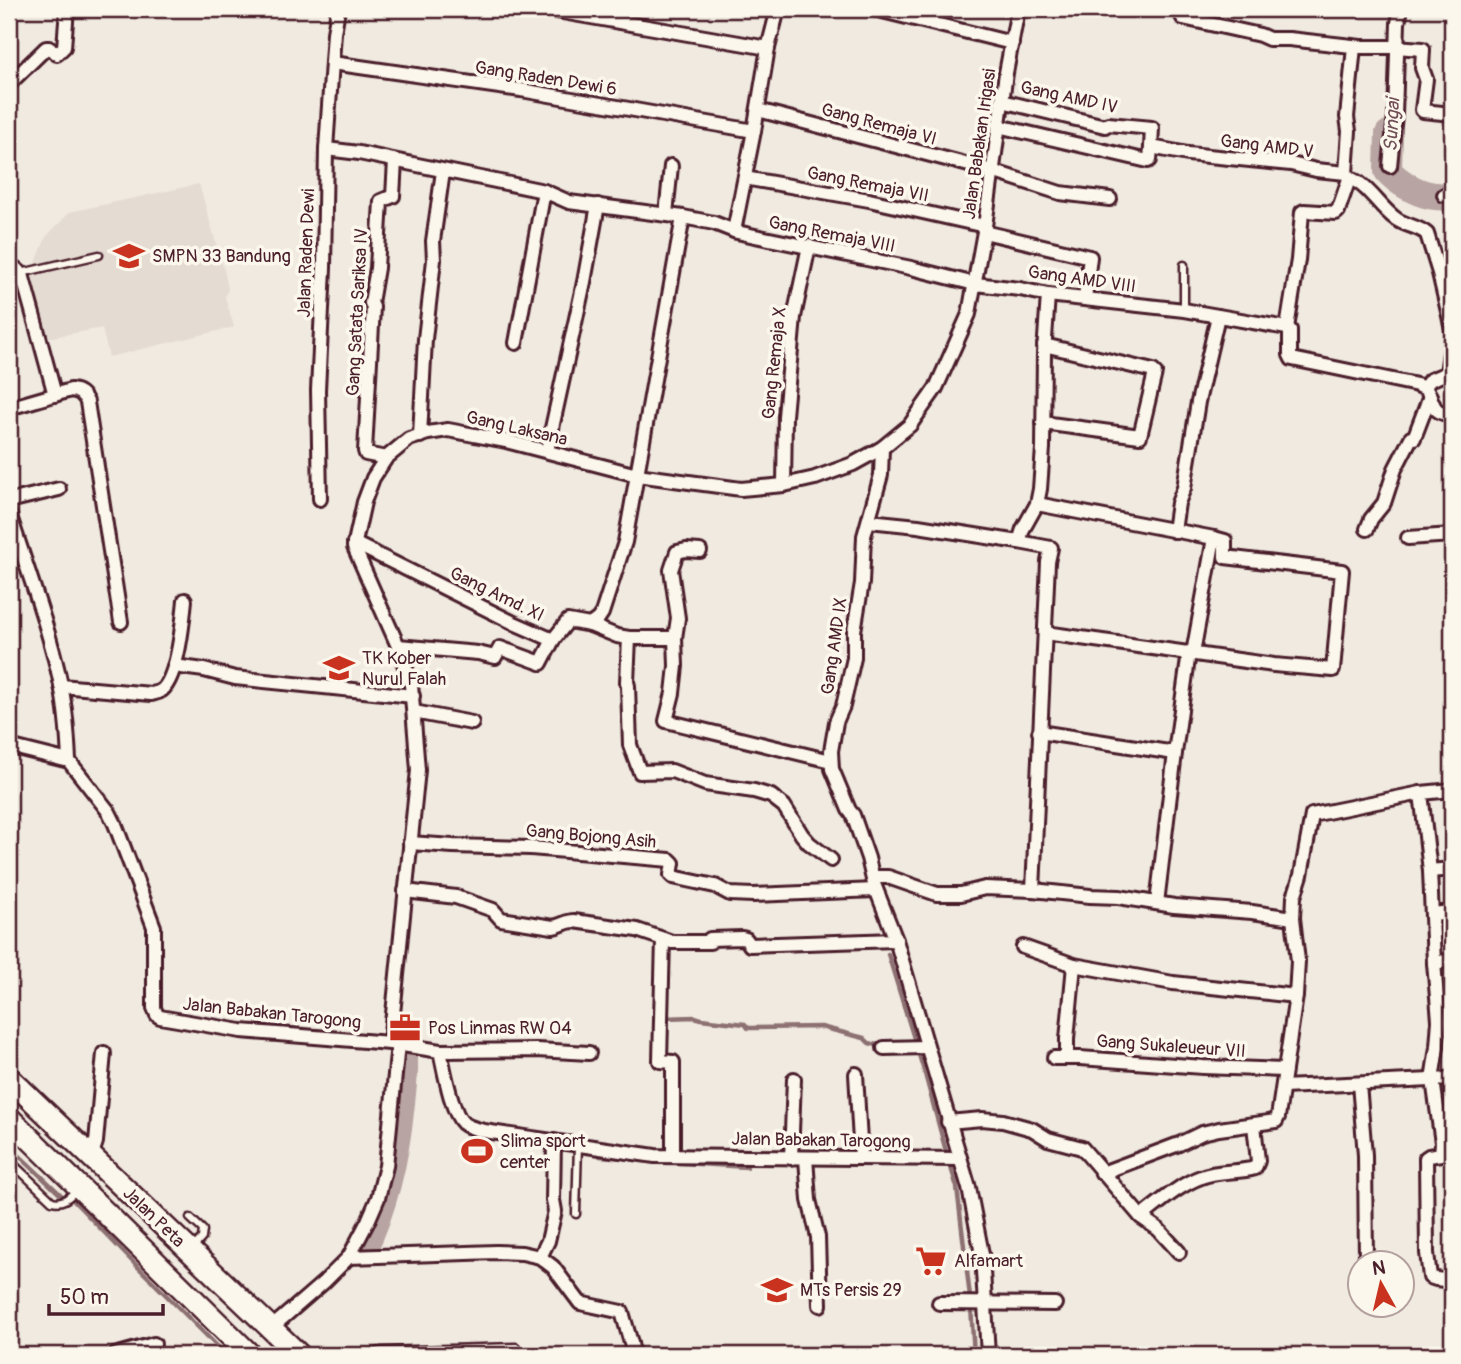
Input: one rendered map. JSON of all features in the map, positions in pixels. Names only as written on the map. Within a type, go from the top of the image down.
[{"type":"main road","name":"Jalan Peta","points":[[9,1078],[299,1355]]},
{"type":"main road","name":"Jalan Peta","points":[[9,1118],[250,1355]]},
{"type":"street","points":[[9,84],[46,48],[57,54],[64,47],[67,9]]},
{"type":"street","name":"Jalan Raden Dewi","points":[[320,499],[318,390],[326,149],[338,9]]},
{"type":"street","points":[[545,9],[768,48]]},
{"type":"street","points":[[734,231],[768,48],[778,9]]},
{"type":"street","points":[[874,9],[1012,43]]},
{"type":"street","name":"Jalan Babakan Irigasi","points":[[975,284],[1018,9]]},
{"type":"street","points":[[1181,9],[1183,18],[1269,39],[1423,50],[1422,68],[1426,79],[1422,110],[1452,114]]},
{"type":"street","points":[[1390,166],[1395,115],[1395,47],[1401,9]]},
{"type":"street","points":[[1354,47],[1348,117],[1348,176],[1336,213],[1302,212],[1298,260],[1287,328],[1290,330],[1290,355],[1292,359],[1384,377],[1427,392],[1437,411],[1452,415]]},
{"type":"street","name":"Gang Raden Dewi 6","points":[[332,63],[521,90],[754,131]]},
{"type":"street","name":"Gang AMD IV","points":[[1002,101],[1105,125],[1152,128],[1151,147]]},
{"type":"street","name":"Gang Remaja VI","points":[[758,110],[992,171],[1060,193],[1110,199]]},
{"type":"street","points":[[998,126],[1148,161],[1151,147]]},
{"type":"street","name":"Gang AMD V","points":[[1151,147],[1188,154],[1291,164],[1348,176],[1371,193],[1398,221],[1427,233],[1450,310],[1452,329]]},
{"type":"street","name":"Gang Remaja VIII","points":[[326,149],[359,153],[544,191],[569,202],[715,223],[734,231],[975,284]]},
{"type":"street","name":"Gang Satata Sariksa IV","points":[[386,458],[366,454],[365,451],[372,334],[371,303],[377,268],[381,201],[394,196],[395,161]]},
{"type":"street","points":[[666,214],[671,166]]},
{"type":"street","points":[[420,436],[425,339],[434,260],[433,241],[443,170]]},
{"type":"street","name":"Gang Remaja VII","points":[[745,177],[869,200],[1090,257],[1085,299]]},
{"type":"street","points":[[516,342],[544,191]]},
{"type":"street","points":[[547,451],[598,205]]},
{"type":"street","points":[[590,625],[598,619],[606,603],[625,542],[683,217]]},
{"type":"street","name":"Gang Remaja X","points":[[784,485],[785,416],[794,317],[809,246]]},
{"type":"street","points":[[15,271],[55,395]]},
{"type":"street","name":"Gang Laksana","points":[[354,543],[373,478],[386,458],[410,439],[448,430],[506,441],[638,475],[741,489],[784,485],[815,478],[853,464],[882,448],[910,425],[936,388],[969,314],[975,284]]},
{"type":"street","name":"Gang AMD VIII","points":[[975,284],[1184,310],[1287,328]]},
{"type":"street","points":[[1019,542],[1037,504],[1040,489],[1048,295]]},
{"type":"street","points":[[1174,531],[1198,402],[1218,316]]},
{"type":"street","points":[[1367,530],[1373,516],[1384,503],[1395,469],[1411,438],[1414,438],[1430,380],[1447,373],[1452,339]]},
{"type":"street","points":[[1043,424],[1140,436],[1155,373],[1044,345]]},
{"type":"street","points":[[9,408],[71,390],[85,397],[121,622]]},
{"type":"street","name":"Gang AMD IX","points":[[871,886],[868,858],[853,815],[835,776],[831,751],[854,658],[854,631],[862,583],[864,536],[881,475],[882,448]]},
{"type":"street","points":[[9,501],[59,489]]},
{"type":"street","points":[[1037,504],[1225,541],[1225,557],[1342,572],[1333,670],[1274,665],[1045,634]]},
{"type":"street","points":[[9,513],[61,686],[69,761],[9,746]]},
{"type":"street","points":[[869,521],[918,526],[1051,548],[1039,732],[1033,890]]},
{"type":"street","points":[[1408,538],[1452,535]]},
{"type":"street","points":[[1157,903],[1175,753],[1191,652],[1214,538]]},
{"type":"street","points":[[271,1328],[349,1257],[378,1198],[386,1166],[400,1045],[405,891],[418,770],[413,696],[398,646],[354,543]]},
{"type":"street","name":"Gang Amd. XI","points":[[354,543],[553,640],[568,621],[590,625]]},
{"type":"street","points":[[700,551],[677,552],[671,570],[678,618],[673,693],[666,720],[831,761]]},
{"type":"street","points":[[61,686],[151,694],[162,690],[174,666],[185,600]]},
{"type":"street","points":[[590,625],[629,638],[675,638]]},
{"type":"street","points":[[629,638],[626,682],[630,745],[640,772],[672,771],[705,784],[771,796],[784,806],[809,843],[831,860]]},
{"type":"street","points":[[398,646],[456,650],[495,657],[500,648],[541,663],[553,640]]},
{"type":"street","points":[[174,666],[235,678],[413,696]]},
{"type":"street","points":[[414,712],[472,723]]},
{"type":"street","points":[[1039,732],[1175,753]]},
{"type":"street","name":"Jalan Babakan Tarogong","points":[[69,761],[109,812],[152,920],[154,1008],[157,1015],[241,1031],[440,1051],[456,1113],[463,1123],[484,1131],[654,1156],[960,1159]]},
{"type":"street","points":[[1102,1173],[1202,1133],[1276,1121],[1296,996],[1298,961],[1293,918],[1294,897],[1301,875],[1312,815],[1452,789]]},
{"type":"street","points":[[1421,793],[1430,871],[1438,1020],[1432,1080],[1442,1143],[1441,1154],[1426,1158],[1428,1265],[1430,1277],[1452,1281]]},
{"type":"street","name":"Gang Bojong Asih","points":[[410,843],[531,848],[670,860],[673,863],[673,877],[715,886],[730,894],[753,895],[871,886]]},
{"type":"street","points":[[1430,871],[1452,869]]},
{"type":"street","points":[[988,1355],[982,1254],[969,1188],[896,940],[871,886],[888,877],[937,894],[961,894],[985,888],[1033,890],[1118,897],[1174,906],[1293,918]]},
{"type":"street","points":[[405,891],[456,897],[493,910],[501,919],[553,927],[574,921],[637,930],[672,942],[710,942],[710,939],[716,938],[742,938],[750,945],[896,940]]},
{"type":"street","points":[[1432,914],[1452,912]]},
{"type":"street","points":[[663,939],[660,1061],[673,1062],[673,1156]]},
{"type":"street","points":[[1023,947],[1074,965],[1173,983],[1296,996]]},
{"type":"street","points":[[1434,963],[1452,960]]},
{"type":"street","name":"Gang Sukaleueur VII","points":[[1074,965],[1067,1038],[1060,1058],[1285,1070]]},
{"type":"street","points":[[884,1048],[927,1047]]},
{"type":"street","points":[[440,1051],[537,1050],[589,1053]]},
{"type":"street","points":[[91,1157],[96,1142],[104,1053]]},
{"type":"street","points":[[856,1074],[861,1158]]},
{"type":"street","points":[[792,1158],[794,1079]]},
{"type":"street","points":[[1283,1087],[1452,1079]]},
{"type":"street","points":[[1359,1084],[1365,1155],[1366,1248]]},
{"type":"street","points":[[948,1122],[982,1119],[1003,1121],[1032,1129],[1048,1139],[1082,1148],[1141,1216],[1158,1229],[1179,1252]]},
{"type":"street","points":[[1141,1216],[1201,1177],[1255,1168],[1258,1161],[1254,1125]]},
{"type":"street","points":[[540,1257],[548,1241],[555,1211],[554,1141]]},
{"type":"street","points":[[806,1158],[809,1200],[818,1237],[820,1305]]},
{"type":"street","points":[[349,1257],[496,1252],[540,1257],[553,1267],[580,1303],[622,1312],[633,1355]]},
{"type":"street","points":[[939,1303],[1055,1304]]},
{"type":"street","points":[[115,1355],[154,1343]]},
{"type":"lane","points":[[15,271],[99,255]]},
{"type":"lane","points":[[1184,265],[1184,310]]},
{"type":"lane","points":[[576,1214],[578,1145]]},
{"type":"lane","points":[[9,1160],[58,1203],[79,1188]]},
{"type":"lane","points":[[190,1218],[204,1230],[202,1238],[191,1251]]},
{"type":"lane","points":[[363,1355],[381,1351],[516,1347]]},
{"type":"shaded area","name":"SMPN 33 Bandung","points":[[199,184],[225,274],[228,289],[225,297],[234,327],[109,357],[102,328],[47,338],[31,276],[46,237],[70,212]]},
{"type":"waterway","points":[[325,77],[329,33]]},
{"type":"waterway","name":"Sungai","points":[[1389,134],[1388,171],[1407,186],[1424,194],[1452,197]]},
{"type":"waterway","points":[[316,314],[320,180]]},
{"type":"waterway","points":[[888,954],[947,1155]]},
{"type":"waterway","points":[[663,1018],[695,1017],[745,1024],[748,1028],[821,1027],[864,1038],[869,1043],[885,1047]]},
{"type":"waterway","points":[[363,1250],[384,1196],[396,1141],[404,1059],[403,1044],[395,1039]]},
{"type":"waterway","points":[[9,1146],[61,1195]]},
{"type":"waterway","points":[[600,1156],[627,1158]]},
{"type":"waterway","points":[[667,1162],[747,1167]]},
{"type":"waterway","points":[[950,1164],[957,1187],[970,1297]]},
{"type":"waterway","points":[[71,1198],[226,1355]]},
{"type":"waterway","points":[[971,1306],[974,1355]]},
{"type":"place","name":"SMPN 33 Bandung","points":[[129,256]]},
{"type":"place","name":"TK Kober Nurul Falah","points":[[339,668]]},
{"type":"place","name":"Pos Linmas RW 04","points":[[405,1028]]},
{"type":"place","name":"Slima sport center","points":[[477,1151]]},
{"type":"place","name":"Alfamart","points":[[931,1261]]},
{"type":"place","name":"MTs Persis 29","points":[[777,1290]]}]
